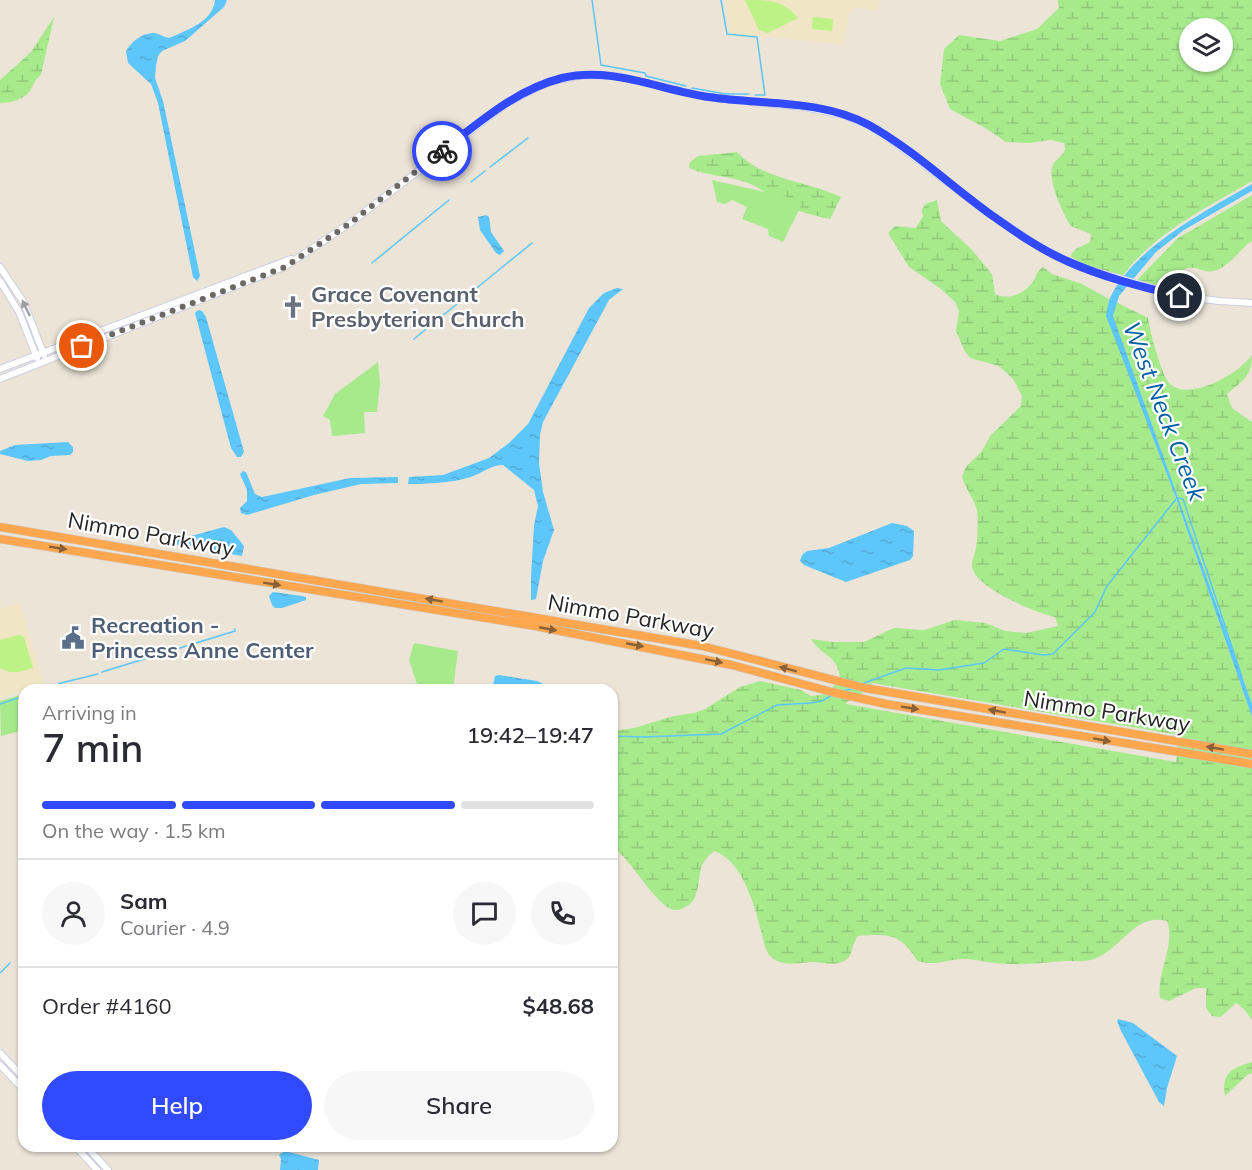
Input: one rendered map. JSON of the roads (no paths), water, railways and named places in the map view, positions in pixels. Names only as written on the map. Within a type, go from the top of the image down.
[{"type":"highway","name":"Nimmo Parkway","points":[[0,527],[702,646],[865,688],[1252,754]]},
{"type":"highway","name":"Nimmo Parkway","points":[[0,539],[535,626],[732,665],[886,704],[1252,764]]},
{"type":"main road","points":[[0,379],[272,272],[310,251],[349,224],[511,100],[548,82],[573,76],[596,75],[629,79],[706,97],[817,108],[855,118],[885,135],[990,214],[1035,244],[1077,266],[1142,286],[1194,298],[1252,303]]},
{"type":"main road","points":[[0,369],[310,251]]},
{"type":"main road","points":[[0,267],[24,303],[46,361]]},
{"type":"main road","points":[[0,281],[18,309],[39,364]]},
{"type":"main road","points":[[0,1053],[18,1072]]},
{"type":"main road","points":[[0,1065],[18,1084]]},
{"type":"main road","points":[[80,1152],[97,1170]]},
{"type":"main road","points":[[92,1152],[108,1170]]},
{"type":"water","points":[[215,0],[227,0],[224,7],[185,41],[162,51],[158,56],[155,78],[163,101],[200,276],[197,281],[193,277],[158,103],[151,84],[128,63],[126,51],[134,41],[146,34],[155,33],[169,38],[198,24],[210,14]]},
{"type":"water","points":[[1252,184],[1252,191],[1184,230],[1156,252],[1119,296],[1113,316],[1252,704],[1252,717],[1176,498],[1106,316],[1110,298],[1136,262],[1193,218]]},
{"type":"water","points":[[486,215],[489,217],[491,232],[504,251],[500,255],[496,253],[480,230],[478,217]]},
{"type":"water","points":[[617,288],[623,289],[609,300],[543,422],[539,463],[543,492],[554,530],[543,561],[536,599],[531,600],[534,525],[538,506],[534,490],[503,465],[471,477],[447,482],[408,484],[409,477],[443,475],[489,458],[509,443],[528,424],[589,308],[604,293]]},
{"type":"water","points":[[198,310],[202,311],[206,317],[244,452],[241,457],[237,457],[231,448],[195,313]]},
{"type":"water","points":[[68,442],[73,447],[70,455],[28,461],[0,454],[0,451],[15,445]]},
{"type":"water","points":[[243,471],[246,472],[255,494],[262,497],[350,478],[398,477],[398,483],[361,484],[247,515],[241,513],[240,508],[247,501],[247,490],[240,474]]},
{"type":"water","points":[[892,523],[907,526],[914,531],[913,556],[910,560],[846,582],[804,565],[800,561],[802,555],[807,551],[829,548]]},
{"type":"water","points":[[224,527],[231,530],[244,546],[242,556],[173,544],[173,541]]},
{"type":"water","points":[[273,592],[302,596],[306,597],[306,600],[275,608],[269,596]]},
{"type":"water","points":[[495,676],[537,681],[543,684],[493,684]]},
{"type":"water","points":[[1118,1019],[1133,1023],[1177,1056],[1164,1106],[1159,1102],[1121,1031]]},
{"type":"water","points":[[289,1152],[319,1160],[318,1170],[280,1170],[279,1155]]},
{"type":"waterway","points":[[592,0],[601,65],[645,73],[646,76],[686,86]]},
{"type":"waterway","points":[[721,0],[727,34],[757,37],[765,95],[755,95]]},
{"type":"waterway","points":[[692,88],[726,94],[749,94]]},
{"type":"waterway","points":[[490,167],[528,138]]},
{"type":"waterway","points":[[471,182],[485,171]]},
{"type":"waterway","points":[[372,263],[449,200]]},
{"type":"waterway","points":[[414,339],[532,243]]},
{"type":"waterway","name":"West Neck Creek","points":[[1178,498],[1183,499],[1242,677]]},
{"type":"waterway","points":[[864,683],[906,668],[939,670],[984,663],[1004,649],[1043,655],[1053,654],[1095,612],[1107,586],[1176,499]]},
{"type":"waterway","points":[[102,672],[235,631],[235,629]]},
{"type":"waterway","points":[[59,684],[98,674]]},
{"type":"waterway","points":[[842,691],[855,688]]},
{"type":"waterway","points":[[618,736],[721,734],[777,705],[811,703],[822,701],[832,695]]},
{"type":"waterway","points":[[0,704],[18,698]]},
{"type":"waterway","points":[[0,973],[10,963]]},
{"type":"place","name":"Grace Covenant Presbyterian Church","points":[[293,307]]},
{"type":"place","name":"Recreation - Princess Anne Center","points":[[73,638]]}]
